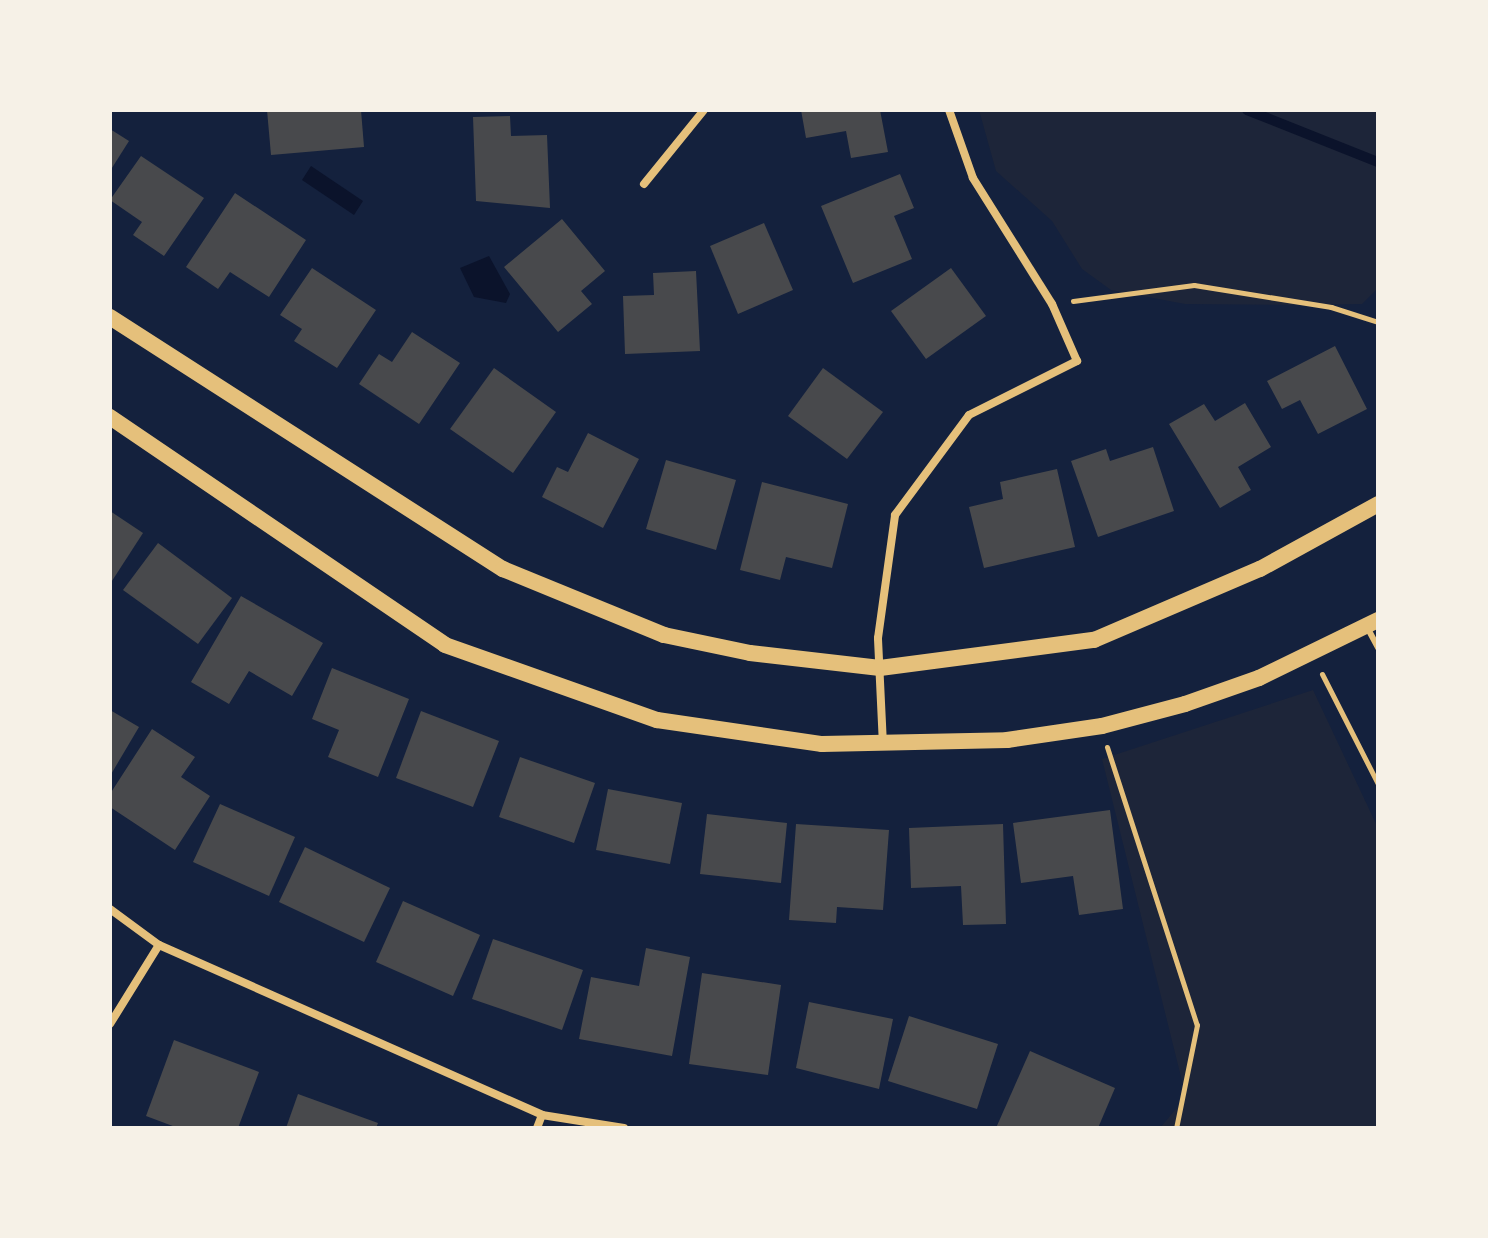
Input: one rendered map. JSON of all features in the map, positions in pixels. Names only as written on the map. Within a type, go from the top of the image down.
[{"type":"main road","points":[[110,317],[503,569],[664,635],[880,668],[1094,640],[1260,569],[1378,504]]},
{"type":"main road","points":[[110,417],[445,645],[657,720],[883,747],[1102,726],[1200,699],[1311,654],[1373,623]]},
{"type":"street","points":[[644,184],[704,110]]},
{"type":"street","points":[[883,747],[880,668],[895,515],[969,415],[1077,361],[1052,304],[973,178],[949,110]]},
{"type":"street","points":[[110,909],[159,945],[542,1115],[624,1128]]},
{"type":"street","points":[[110,1024],[159,945]]},
{"type":"street","points":[[537,1128],[542,1115]]},
{"type":"lane","points":[[1373,623],[1378,648]]},
{"type":"path","points":[[1052,304],[1194,285],[1331,307],[1378,322]]},
{"type":"path","points":[[1311,654],[1378,784]]},
{"type":"path","points":[[1102,726],[1197,1025],[1176,1128]]},
{"type":"shaded area","points":[[979,110],[1378,110],[1378,288],[1362,304],[1291,305],[1185,304],[1111,290],[1082,269],[1052,221],[996,171]]},
{"type":"shaded area","points":[[311,166],[363,201],[354,215],[302,180]]},
{"type":"shaded area","points":[[489,256],[510,294],[506,303],[474,297],[460,268]]},
{"type":"shaded area","points":[[1313,690],[1378,828],[1378,1128],[1160,1128],[1186,1097],[1102,759]]},
{"type":"building","points":[[267,110],[361,110],[364,147],[271,155]]},
{"type":"building","points":[[801,110],[880,110],[888,152],[851,158],[846,131],[806,138]]},
{"type":"building","points":[[510,116],[511,136],[547,135],[550,208],[476,201],[473,117]]},
{"type":"building","points":[[110,129],[129,141],[110,171]]},
{"type":"building","points":[[141,156],[204,198],[164,256],[133,235],[142,222],[110,200]]},
{"type":"building","points":[[900,174],[914,208],[894,216],[912,259],[853,283],[821,206]]},
{"type":"building","points":[[235,193],[306,240],[269,297],[230,272],[218,289],[186,267]]},
{"type":"building","points":[[562,219],[605,271],[581,291],[592,304],[558,332],[504,267]]},
{"type":"building","points":[[764,223],[793,290],[738,314],[710,246]]},
{"type":"building","points":[[312,268],[376,310],[337,368],[294,341],[302,329],[280,315]]},
{"type":"building","points":[[951,268],[986,316],[926,359],[891,311]]},
{"type":"building","points":[[696,271],[700,351],[625,354],[623,296],[654,295],[653,273]]},
{"type":"building","points":[[412,332],[460,363],[419,424],[359,384],[379,354],[392,362]]},
{"type":"building","points":[[1335,346],[1367,409],[1318,434],[1300,400],[1282,409],[1267,381]]},
{"type":"building","points":[[494,368],[556,412],[513,473],[450,429]]},
{"type":"building","points":[[823,368],[883,412],[847,459],[788,416]]},
{"type":"building","points":[[1245,403],[1271,447],[1238,467],[1251,490],[1220,508],[1169,424],[1204,404],[1215,421]]},
{"type":"building","points":[[588,433],[639,459],[603,528],[542,497],[557,467],[568,472]]},
{"type":"building","points":[[1153,447],[1174,511],[1098,537],[1071,461],[1106,449],[1110,461]]},
{"type":"building","points":[[666,460],[736,480],[716,550],[646,529]]},
{"type":"building","points":[[1057,469],[1075,547],[984,568],[969,507],[1003,499],[1000,482]]},
{"type":"building","points":[[762,482],[848,504],[832,568],[786,557],[780,580],[740,570]]},
{"type":"building","points":[[110,511],[143,533],[110,584]]},
{"type":"building","points":[[158,543],[232,598],[198,644],[123,590]]},
{"type":"building","points":[[241,596],[323,643],[292,696],[249,671],[229,704],[191,682]]},
{"type":"building","points":[[332,668],[409,699],[378,777],[328,757],[339,730],[312,719]]},
{"type":"building","points":[[110,710],[139,727],[110,776]]},
{"type":"building","points":[[421,711],[499,741],[473,807],[396,778]]},
{"type":"building","points":[[152,729],[195,757],[181,777],[210,796],[175,850],[110,807],[110,794]]},
{"type":"building","points":[[520,757],[595,783],[574,843],[499,817]]},
{"type":"building","points":[[608,789],[682,803],[670,864],[596,850]]},
{"type":"building","points":[[220,804],[295,837],[269,896],[193,862]]},
{"type":"building","points":[[1110,810],[1123,909],[1079,915],[1073,876],[1021,883],[1013,823]]},
{"type":"building","points":[[707,814],[787,823],[781,883],[700,874]]},
{"type":"building","points":[[796,824],[889,830],[883,910],[837,907],[836,923],[789,920]]},
{"type":"building","points":[[1003,824],[1006,924],[963,925],[961,886],[911,888],[909,828]]},
{"type":"building","points":[[305,847],[390,888],[364,942],[279,902]]},
{"type":"building","points":[[403,901],[480,935],[453,996],[376,962]]},
{"type":"building","points":[[493,939],[583,970],[562,1030],[472,999]]},
{"type":"building","points":[[646,948],[690,957],[672,1056],[579,1039],[591,977],[639,986]]},
{"type":"building","points":[[702,973],[781,985],[768,1075],[689,1064]]},
{"type":"building","points":[[809,1002],[893,1019],[879,1089],[796,1068]]},
{"type":"building","points":[[909,1016],[998,1044],[977,1109],[888,1081]]},
{"type":"building","points":[[174,1040],[259,1072],[238,1128],[178,1128],[146,1116]]},
{"type":"building","points":[[1030,1051],[1115,1088],[1098,1128],[996,1128]]},
{"type":"building","points":[[298,1094],[378,1123],[376,1128],[286,1128]]},
{"type":"waterway","points":[[1247,110],[1378,162]]}]
